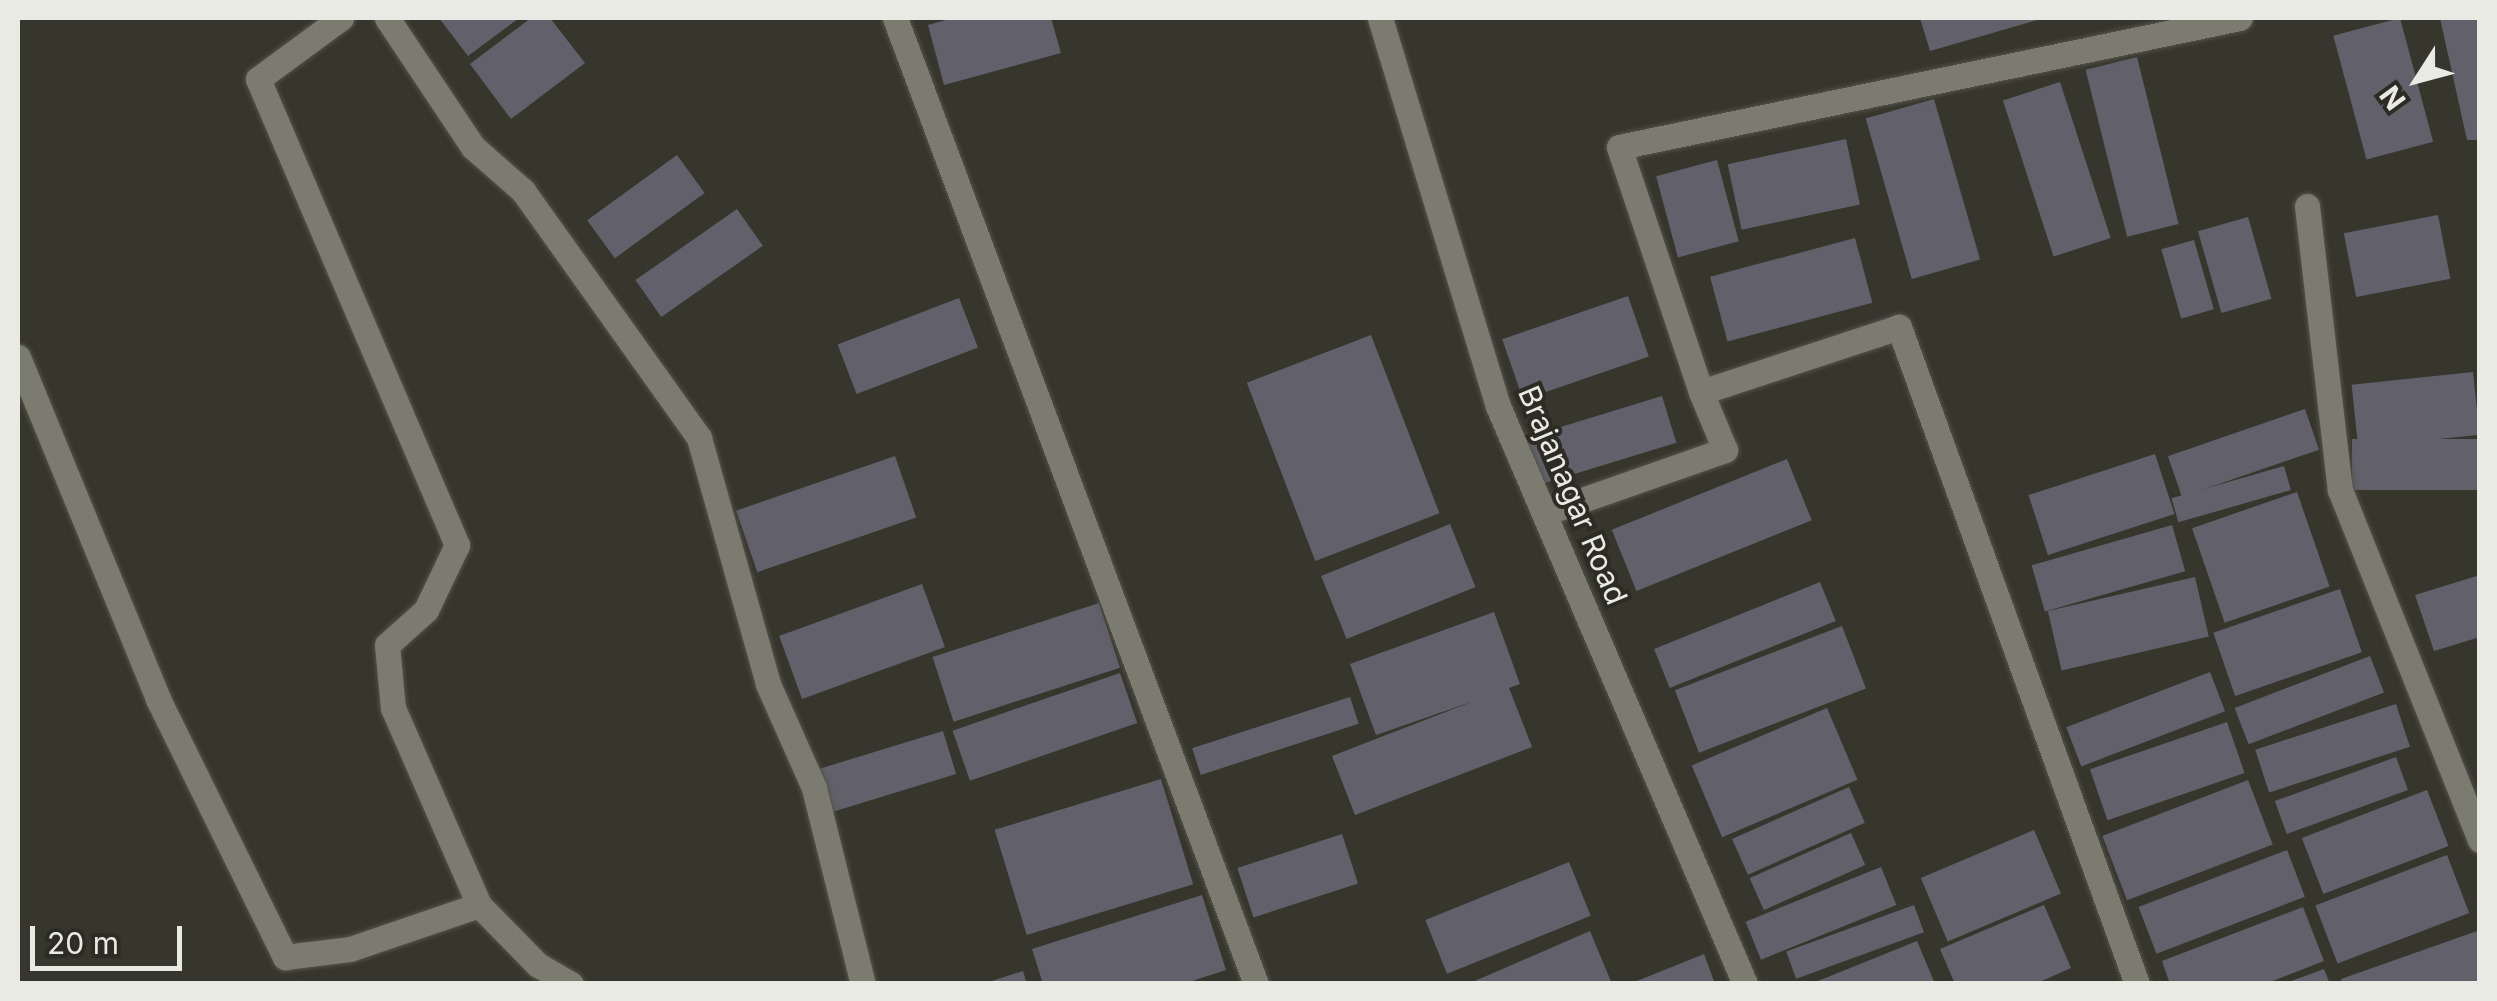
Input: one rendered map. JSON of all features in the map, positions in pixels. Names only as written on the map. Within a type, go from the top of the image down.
[{"type":"street","points":[[341,18],[258,79],[457,545],[426,610],[387,645],[393,708],[478,905],[538,965],[571,984]]},
{"type":"street","points":[[387,18],[474,146],[523,191],[698,438],[768,684],[814,788],[863,984]]},
{"type":"street","points":[[895,18],[1256,984]]},
{"type":"street","name":"Brajanagar Road","points":[[1380,18],[1498,406],[1745,984]]},
{"type":"street","points":[[1545,513],[1725,450],[1701,392],[1619,147],[2143,29],[2240,18]]},
{"type":"street","points":[[2307,206],[2340,490],[2480,840]]},
{"type":"street","points":[[1701,392],[1899,328],[2137,984]]},
{"type":"street","points":[[18,356],[158,699],[285,957],[300,960],[478,905]]},
{"type":"street","points":[[282,984],[300,960]]},
{"type":"building","points":[[439,18],[519,18],[468,56]]},
{"type":"building","points":[[531,18],[550,18],[585,63],[511,119],[470,64]]},
{"type":"building","points":[[953,18],[1051,18],[1061,53],[944,85],[928,25]]},
{"type":"building","points":[[1920,18],[2041,18],[2041,19],[1930,51]]},
{"type":"building","points":[[2400,18],[2433,142],[2366,159],[2333,36]]},
{"type":"building","points":[[2440,18],[2480,18],[2480,140],[2467,140]]},
{"type":"building","points":[[2137,57],[2179,224],[2127,237],[2086,70]]},
{"type":"building","points":[[2060,82],[2111,238],[2054,257],[2003,101]]},
{"type":"building","points":[[1934,99],[1980,260],[1912,279],[1866,119]]},
{"type":"building","points":[[1846,139],[1860,205],[1742,230],[1728,164]]},
{"type":"building","points":[[677,155],[705,193],[615,258],[587,220]]},
{"type":"building","points":[[1717,160],[1739,241],[1678,257],[1656,176]]},
{"type":"building","points":[[737,209],[763,246],[661,317],[635,280]]},
{"type":"building","points":[[2438,215],[2450,279],[2356,297],[2344,233]]},
{"type":"building","points":[[2248,217],[2271,299],[2221,313],[2198,231]]},
{"type":"building","points":[[1855,238],[1872,303],[1727,342],[1710,277]]},
{"type":"building","points":[[2194,240],[2214,309],[2181,319],[2161,249]]},
{"type":"building","points":[[1628,296],[1649,357],[1523,400],[1502,339]]},
{"type":"building","points":[[959,298],[978,347],[857,394],[838,345]]},
{"type":"building","points":[[1371,335],[1439,513],[1315,561],[1247,383]]},
{"type":"building","points":[[2473,372],[2480,435],[2358,447],[2352,385]]},
{"type":"building","points":[[1662,396],[1676,443],[1537,486],[1522,439]]},
{"type":"building","points":[[2305,409],[2319,450],[2182,497],[2168,456]]},
{"type":"building","points":[[2352,439],[2480,439],[2480,490],[2352,490]]},
{"type":"building","points":[[2155,454],[2174,514],[2048,555],[2029,495]]},
{"type":"building","points":[[895,456],[916,517],[757,572],[736,511]]},
{"type":"building","points":[[1787,459],[1812,520],[1636,591],[1612,530]]},
{"type":"building","points":[[2284,466],[2291,490],[2178,522],[2172,498]]},
{"type":"building","points":[[2297,492],[2330,587],[2225,623],[2192,528]]},
{"type":"building","points":[[1450,524],[1475,587],[1347,639],[1321,576]]},
{"type":"building","points":[[2172,525],[2185,571],[2045,611],[2032,565]]},
{"type":"building","points":[[2480,575],[2480,637],[2434,651],[2415,595]]},
{"type":"building","points":[[2195,577],[2209,636],[2062,670],[2048,611]]},
{"type":"building","points":[[1820,582],[1836,621],[1670,688],[1654,649]]},
{"type":"building","points":[[922,584],[945,647],[802,699],[779,636]]},
{"type":"building","points":[[2340,589],[2362,652],[2235,696],[2213,633]]},
{"type":"building","points":[[1099,603],[1120,668],[954,722],[933,657]]},
{"type":"building","points":[[1494,612],[1520,684],[1509,688],[1532,747],[1355,815],[1332,756],[1474,701],[1376,735],[1350,664]]},
{"type":"building","points":[[1842,626],[1866,689],[1699,753],[1675,690]]},
{"type":"building","points":[[2370,656],[2384,692],[2249,744],[2235,708]]},
{"type":"building","points":[[2210,672],[2225,711],[2081,766],[2066,727]]},
{"type":"building","points":[[1120,673],[1137,723],[970,781],[953,731]]},
{"type":"building","points":[[1350,697],[1359,724],[1201,775],[1192,748]]},
{"type":"building","points":[[2396,704],[2410,747],[2269,793],[2255,750]]},
{"type":"building","points":[[1827,708],[1857,780],[1722,837],[1692,765]]},
{"type":"building","points":[[2227,722],[2245,773],[2107,820],[2090,769]]},
{"type":"building","points":[[943,731],[956,774],[829,813],[816,770]]},
{"type":"building","points":[[2396,757],[2408,790],[2287,834],[2275,801]]},
{"type":"building","points":[[1161,779],[1193,884],[1027,935],[995,830]]},
{"type":"building","points":[[2248,780],[2273,844],[2127,900],[2102,836]]},
{"type":"building","points":[[1849,787],[1865,823],[1748,875],[1732,839]]},
{"type":"building","points":[[2427,790],[2449,846],[2323,894],[2302,838]]},
{"type":"building","points":[[2034,830],[2061,894],[1948,942],[1921,878]]},
{"type":"building","points":[[1851,833],[1865,865],[1764,910],[1750,878]]},
{"type":"building","points":[[1342,834],[1358,883],[1253,917],[1237,868]]},
{"type":"building","points":[[2287,850],[2305,897],[2156,954],[2139,907]]},
{"type":"building","points":[[2447,855],[2469,913],[2338,963],[2315,906]]},
{"type":"building","points":[[1569,862],[1591,916],[1447,974],[1425,920]]},
{"type":"building","points":[[1881,867],[1896,905],[1761,960],[1746,922]]},
{"type":"building","points":[[1202,895],[1226,970],[1183,984],[1043,984],[1032,949]]},
{"type":"building","points":[[1914,905],[1924,932],[1796,979],[1786,952]]},
{"type":"building","points":[[2044,905],[2071,968],[2035,984],[1955,984],[1940,949]]},
{"type":"building","points":[[2303,907],[2324,961],[2265,984],[2170,984],[2162,961]]},
{"type":"building","points":[[2480,930],[2480,984],[2342,984],[2341,979]]},
{"type":"building","points":[[1590,931],[1612,984],[1468,984]]},
{"type":"building","points":[[1917,941],[1935,984],[1813,984],[1813,983]]},
{"type":"building","points":[[1704,954],[1715,984],[1632,984],[1632,983]]},
{"type":"building","points":[[2324,969],[2330,984],[2286,984],[2286,983]]},
{"type":"building","points":[[1023,971],[1027,984],[986,984],[986,983]]}]
